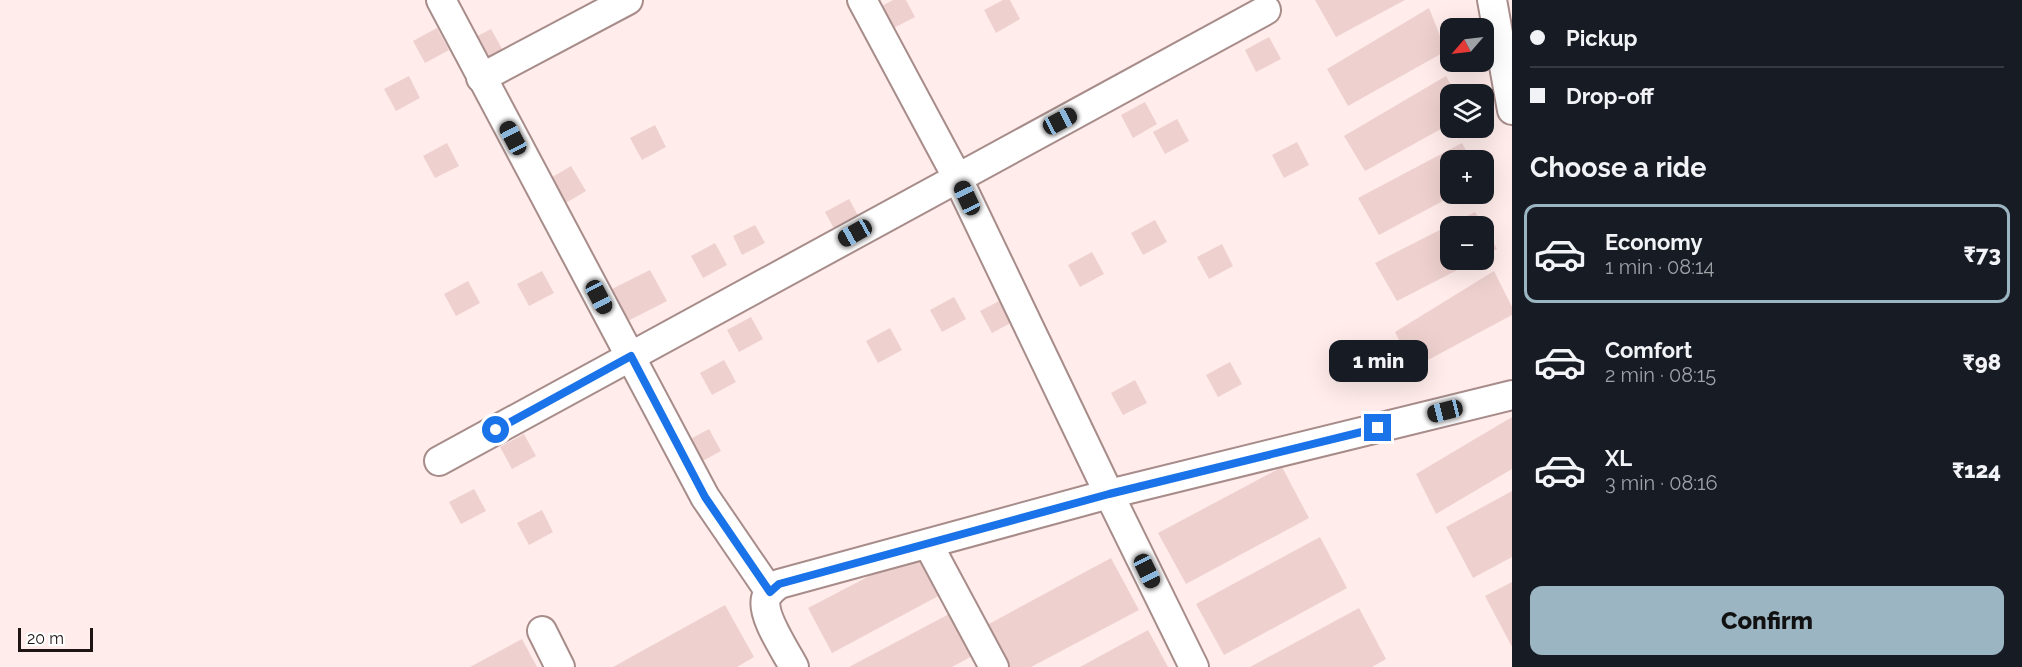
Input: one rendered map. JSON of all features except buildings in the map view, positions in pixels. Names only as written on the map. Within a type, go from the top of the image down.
[{"type":"street","points":[[441,0],[705,497],[770,592]]},
{"type":"street","points":[[482,78],[628,0]]},
{"type":"street","points":[[862,0],[957,177],[1194,667]]},
{"type":"street","points":[[1492,0],[1512,110]]},
{"type":"street","points":[[439,461],[1266,10]]},
{"type":"street","points":[[794,667],[768,618],[766,599],[779,584],[1109,494],[1512,394]]},
{"type":"street","points":[[928,544],[994,667]]},
{"type":"street","points":[[542,631],[560,667]]},
{"type":"route","points":[[496,430],[631,356],[705,497],[770,592],[779,584],[1109,494],[1378,428]]}]
